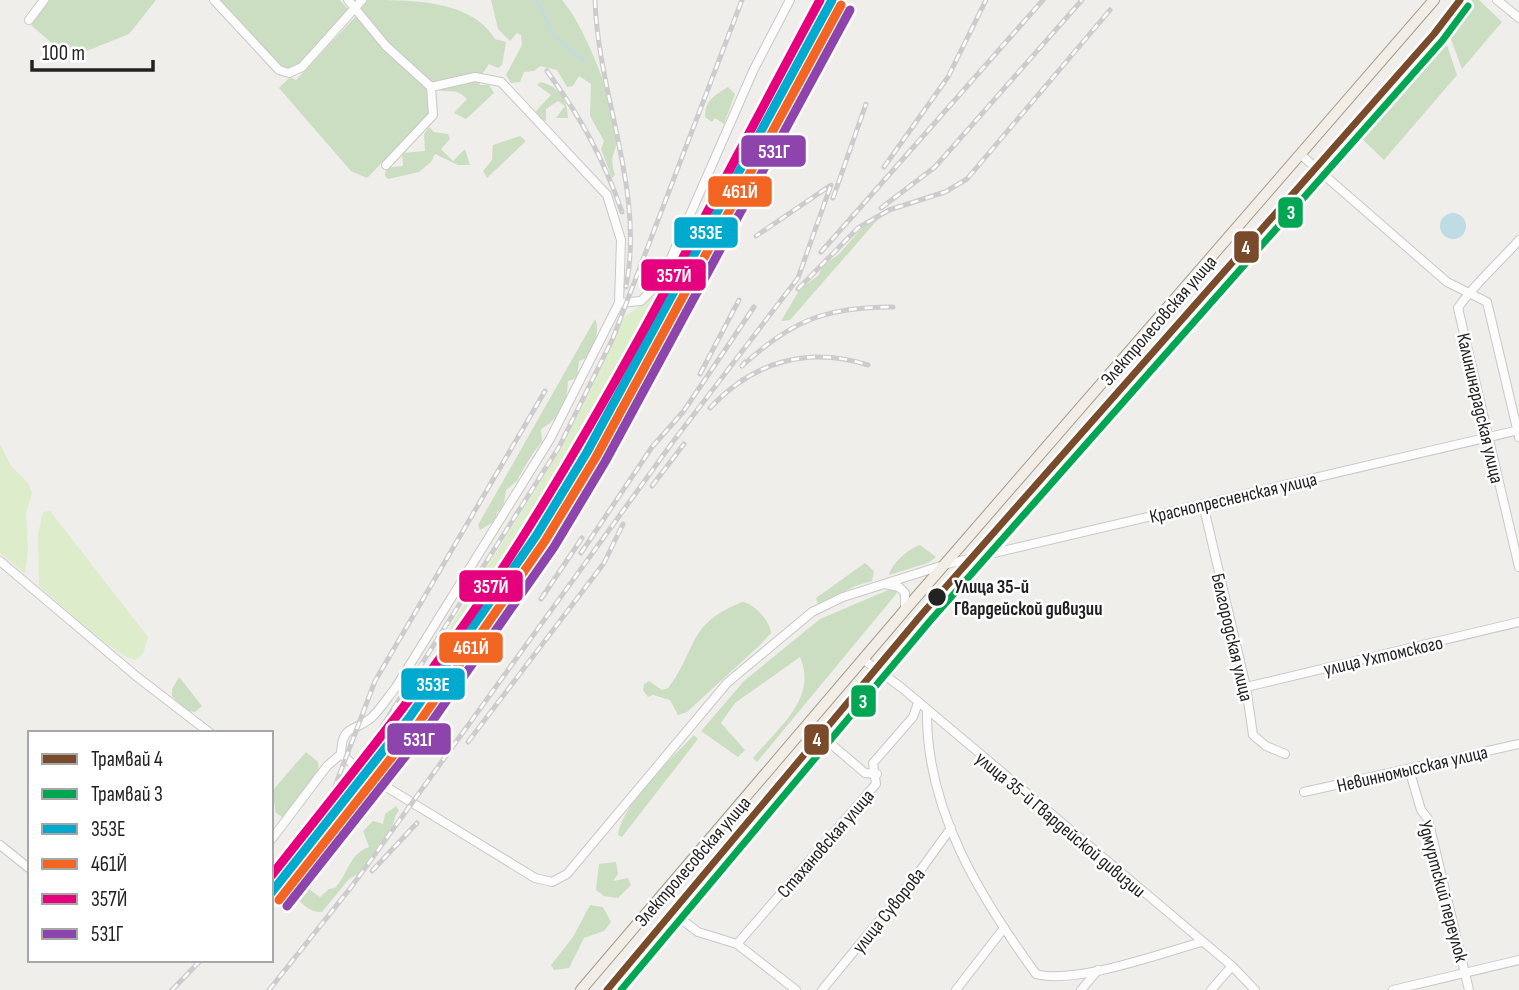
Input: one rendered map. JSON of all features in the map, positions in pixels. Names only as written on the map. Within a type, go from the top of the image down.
[{"type":"main road","name":"Электролесовская улица","points":[[581,990],[905,610],[1434,0]]},
{"type":"street","points":[[29,20],[44,0]]},
{"type":"street","points":[[214,0],[279,71],[289,73],[302,67],[362,0]]},
{"type":"street","points":[[348,0],[386,46],[431,87],[433,115],[386,165]]},
{"type":"street","points":[[619,303],[641,302],[660,281],[754,69],[790,0]]},
{"type":"street","points":[[1497,0],[1519,18]]},
{"type":"street","points":[[273,837],[327,766],[341,754],[341,739],[351,727],[370,719],[396,687],[550,439],[619,303],[621,240],[607,195],[501,82],[475,77],[431,87]]},
{"type":"street","name":"Калининградская улица","points":[[1300,154],[1447,282],[1487,302],[1519,433]]},
{"type":"street","points":[[1469,292],[1483,281],[1519,240]]},
{"type":"street","name":"Калининградская улица","points":[[1469,292],[1458,308],[1519,568]]},
{"type":"street","name":"Краснопресненская улица","points":[[341,754],[362,772],[535,878],[552,882],[567,874],[727,683],[812,612],[843,597],[947,564],[1488,436],[1519,433]]},
{"type":"street","name":"Белгородская улица","points":[[1203,505],[1246,687],[1253,735],[1266,746],[1284,754]]},
{"type":"street","points":[[0,561],[136,676],[207,731]]},
{"type":"street","points":[[885,584],[899,587],[905,593],[905,610]]},
{"type":"street","name":"улица Ухтомского","points":[[1246,687],[1519,622]]},
{"type":"street","name":"улица 35-й Гвардейской дивизии","points":[[864,660],[1233,967],[1255,990]]},
{"type":"street","name":"Стахановская улица","points":[[737,944],[876,784],[877,774],[873,763],[913,717],[918,703]]},
{"type":"street","points":[[928,712],[927,741],[934,781],[951,828],[988,906],[1036,974],[1050,978],[1098,970],[1202,942]]},
{"type":"street","points":[[831,744],[865,773],[877,774]]},
{"type":"street","name":"Невинномысская улица","points":[[1304,792],[1519,744]]},
{"type":"street","name":"Удмуртский переулок","points":[[1409,769],[1421,810],[1428,820],[1469,990]]},
{"type":"street","name":"улица Суворова","points":[[822,990],[917,875],[951,828]]},
{"type":"street","points":[[0,845],[28,867]]},
{"type":"street","points":[[681,919],[698,932],[737,944],[796,990]]},
{"type":"street","points":[[956,990],[1004,928]]},
{"type":"street","points":[[1393,990],[1519,960]]},
{"type":"street","points":[[1211,990],[1233,967]]},
{"type":"street","points":[[1081,990],[1098,970]]},
{"type":"green space","points":[[50,0],[156,0],[129,34],[69,58],[31,25]]},
{"type":"green space","points":[[217,0],[340,0],[350,12],[301,63],[289,69],[278,65]]},
{"type":"green space","points":[[367,0],[421,2],[472,16],[485,26],[495,39],[506,42],[502,65],[498,68],[489,64],[478,80],[480,85],[489,85],[494,93],[466,119],[454,113],[467,99],[458,93],[441,91],[428,84],[407,65],[360,9]]},
{"type":"green space","points":[[491,0],[562,0],[571,11],[589,45],[611,105],[617,138],[613,158],[615,175],[612,178],[601,149],[604,141],[590,116],[591,84],[579,76],[573,86],[567,87],[557,70],[540,66],[534,71],[524,72],[520,82],[511,83],[506,75],[522,45],[521,35],[517,33],[510,41],[498,29]]},
{"type":"green space","points":[[1472,0],[1479,0],[1502,22],[1462,69],[1448,31]]},
{"type":"green space","points":[[356,16],[387,53],[428,90],[429,114],[367,178],[351,171],[279,88],[290,77],[296,80]]},
{"type":"green space","points":[[1444,36],[1457,75],[1384,160],[1358,135]]},
{"type":"green space","points":[[540,82],[552,86],[561,95],[566,106],[568,118],[556,118],[565,106],[558,101],[546,109],[546,121],[537,118],[536,111],[551,95],[537,85]]},
{"type":"green space","points":[[728,87],[735,94],[724,124],[715,118],[712,122],[705,117],[707,106]]},
{"type":"green space","points":[[429,127],[434,132],[448,134],[450,139],[441,149],[453,161],[465,149],[470,165],[458,165],[435,154],[431,162],[419,172],[388,179],[385,176],[386,168],[403,166],[402,153],[425,151],[424,134]]},
{"type":"green space","points":[[520,136],[526,141],[487,178],[483,171],[492,160],[493,145]]},
{"type":"green space","points":[[879,218],[790,320],[781,321],[800,289],[819,275],[822,267],[840,253],[860,230]]},
{"type":"green space","points":[[666,280],[674,283],[523,535],[369,758],[561,448],[623,318],[657,294]]},
{"type":"green space","points":[[595,319],[597,334],[594,344],[587,358],[579,361],[577,378],[568,381],[561,409],[553,420],[541,429],[542,442],[518,480],[506,490],[503,509],[497,512],[495,521],[480,530],[478,525]]},
{"type":"green space","points":[[0,444],[11,466],[28,483],[32,493],[26,513],[28,551],[25,574],[0,553]]},
{"type":"green space","points":[[50,511],[148,637],[143,654],[135,660],[126,657],[101,639],[39,586],[38,534],[43,512]]},
{"type":"green space","points":[[920,545],[936,557],[928,563],[889,575],[901,557]]},
{"type":"green space","points":[[865,563],[874,571],[872,581],[855,586],[818,605],[816,598]]},
{"type":"green space","points":[[893,588],[897,593],[757,762],[753,758],[784,724],[800,699],[804,672],[800,657],[735,703],[721,723],[745,750],[738,757],[701,731],[744,681],[820,619]]},
{"type":"green space","points":[[742,602],[756,609],[770,628],[771,633],[760,645],[687,712],[678,715],[670,700],[653,695],[648,697],[643,690],[644,684],[649,681],[662,690],[668,688],[701,629],[724,611]]},
{"type":"green space","points":[[179,677],[202,706],[195,712],[185,710],[172,696],[172,689]]},
{"type":"green space","points":[[694,735],[698,739],[622,837],[618,835],[628,810],[638,796]]},
{"type":"green space","points":[[306,752],[318,762],[319,771],[284,818],[276,813],[273,790]]},
{"type":"green space","points":[[396,806],[399,811],[392,826],[373,852],[365,870],[349,879],[322,912],[306,907],[294,892],[290,881],[308,867],[317,851],[324,856],[310,890],[320,897],[329,889],[335,888],[357,855],[369,847],[363,831],[373,821],[383,824],[385,814]]},
{"type":"green space","points":[[616,862],[618,874],[613,881],[628,878],[631,885],[618,898],[604,896],[596,890],[599,864]]},
{"type":"green space","points":[[590,905],[603,907],[611,922],[604,931],[584,938],[569,968],[554,970],[551,965],[573,937]]},
{"type":"water","points":[[1453,213],[1462,217],[1466,226],[1462,235],[1453,239],[1444,235],[1440,226],[1444,217]]},
{"type":"waterway","points":[[537,0],[554,36],[585,62]]},
{"type":"railway","points":[[595,0],[598,36],[630,215],[626,287]]},
{"type":"railway","points":[[273,875],[359,763],[559,447],[613,338],[742,0]]},
{"type":"railway","points":[[884,167],[948,77],[986,0]]},
{"type":"railway","points":[[821,252],[1043,0]]},
{"type":"railway","points":[[881,208],[935,167],[1082,0]]},
{"type":"railway","points":[[798,289],[858,228],[889,210],[945,192],[967,179],[1110,10]]},
{"type":"railway","points":[[547,71],[590,138],[622,212]]},
{"type":"railway","points":[[833,198],[866,104]]},
{"type":"railway","points":[[269,990],[352,886],[672,443],[798,278],[831,185],[756,236]]},
{"type":"railway","points":[[700,374],[739,300]]},
{"type":"railway","points":[[581,553],[652,447],[683,412],[754,307]]},
{"type":"railway","points":[[745,362],[742,366],[777,337],[811,319],[848,310],[893,307]]},
{"type":"railway","points":[[710,408],[745,379],[783,362],[824,357],[868,365]]},
{"type":"railway","points":[[334,789],[375,681],[545,391]]},
{"type":"railway","points":[[652,486],[684,444]]},
{"type":"railway","points":[[468,742],[604,563],[623,524]]},
{"type":"railway","points":[[541,599],[582,538]]},
{"type":"railway","points":[[372,871],[417,823]]},
{"type":"railway","points":[[172,990],[199,962]]},
{"type":"tram line","name":"4","points":[[607,990],[922,614],[1434,34],[1460,0]]},
{"type":"tram line","name":"3","points":[[621,990],[930,621],[1442,41],[1468,6]]},
{"type":"transit line","name":"357Й","points":[[273,873],[437,662],[529,527],[643,332],[820,0]]},
{"type":"transit line","name":"353Е","points":[[273,890],[409,718],[536,536],[587,452],[832,0]]},
{"type":"transit line","name":"461Й","points":[[279,900],[418,724],[545,541],[596,457],[841,5]]},
{"type":"transit line","name":"531Г","points":[[287,906],[426,730],[554,547],[605,462],[850,10]]},
{"type":"place","name":"Улица 35-й Гвардейской дивизии","points":[[937,597]]}]
